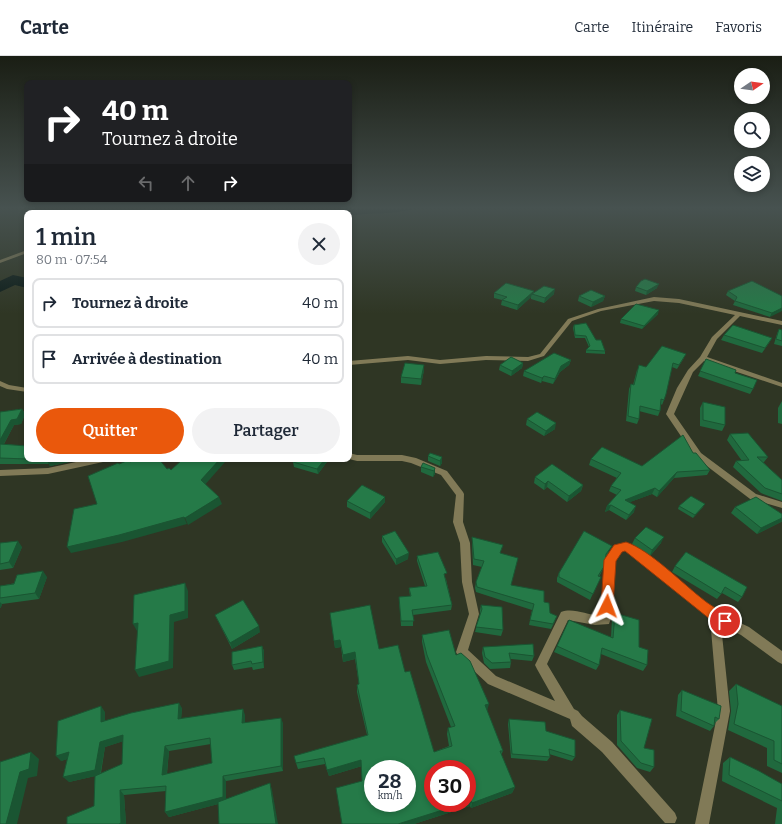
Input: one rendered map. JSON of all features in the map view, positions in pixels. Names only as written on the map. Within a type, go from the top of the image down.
[{"type":"street","points":[[0,262],[24,252]]},
{"type":"street","points":[[352,363],[408,358],[440,362],[486,358],[528,359],[542,355],[570,320],[600,310],[654,299],[674,300],[782,323]]},
{"type":"street","points":[[739,314],[714,338],[703,358],[690,371],[670,414],[698,455],[744,492],[776,513]]},
{"type":"street","points":[[703,358],[782,385]]},
{"type":"street","points":[[0,384],[7,387],[24,390]]},
{"type":"street","points":[[352,457],[402,458],[414,460],[444,474],[460,494],[458,522],[465,543],[467,582],[474,614],[462,652],[492,680],[569,712]]},
{"type":"street","points":[[0,474],[48,471],[89,462]]},
{"type":"street","points":[[744,492],[782,505]]},
{"type":"street","points":[[670,818],[608,747],[569,712],[541,665],[565,615],[573,614],[598,621],[604,620],[607,615],[610,560],[618,548],[626,547],[634,550],[715,616],[745,631],[782,658]]},
{"type":"street","points":[[702,824],[724,711],[715,616]]},
{"type":"building","points":[[645,279],[659,284],[647,291],[636,287]]},
{"type":"building","points":[[752,281],[782,296],[782,308],[772,313],[735,301],[737,297],[728,291]]},
{"type":"building","points":[[506,283],[534,291],[518,305],[502,300],[507,297],[494,293]]},
{"type":"building","points":[[544,286],[555,289],[545,298],[532,294]]},
{"type":"building","points":[[591,290],[605,296],[593,302],[579,296]]},
{"type":"building","points":[[636,304],[659,310],[644,326],[621,319]]},
{"type":"building","points":[[586,323],[596,340],[601,340],[605,351],[586,350],[590,346],[586,336],[575,335],[574,325]]},
{"type":"building","points":[[733,325],[772,338],[765,348],[724,335]]},
{"type":"building","points":[[779,329],[782,330],[782,341],[776,339]]},
{"type":"building","points":[[662,346],[686,354],[679,365],[673,363],[664,400],[661,399],[660,411],[640,406],[639,419],[628,416],[631,384],[634,385],[639,365],[646,367]]},
{"type":"building","points":[[554,353],[571,360],[561,366],[555,379],[544,376],[542,378],[524,371]]},
{"type":"building","points":[[511,357],[523,363],[512,371],[500,365]]},
{"type":"building","points":[[706,359],[736,370],[735,373],[757,380],[753,389],[700,371]]},
{"type":"building","points":[[405,363],[424,365],[421,379],[401,377]]},
{"type":"building","points":[[703,402],[725,407],[725,425],[703,420]]},
{"type":"building","points":[[22,409],[17,419],[11,420],[0,440],[0,412]]},
{"type":"building","points":[[537,412],[556,423],[546,431],[527,419]]},
{"type":"building","points":[[748,433],[768,457],[757,457],[782,480],[782,494],[765,488],[736,461],[749,460],[730,434]]},
{"type":"building","points":[[683,435],[693,453],[696,453],[710,470],[677,472],[659,491],[655,488],[625,500],[636,506],[629,515],[611,505],[607,506],[621,490],[611,486],[621,473],[591,459],[602,447],[642,466]]},
{"type":"building","points":[[0,444],[24,446],[24,459],[0,458]]},
{"type":"building","points":[[430,453],[442,457],[440,461],[428,456]]},
{"type":"building","points":[[124,462],[161,462],[167,469],[169,468],[171,470],[180,462],[217,462],[201,480],[219,497],[185,518],[184,517],[119,535],[67,547],[74,509],[97,504],[88,476],[118,463]]},
{"type":"building","points":[[293,462],[323,462],[317,469]]},
{"type":"building","points":[[423,463],[435,468],[434,471],[421,467]]},
{"type":"building","points":[[552,464],[583,485],[569,496],[548,481],[545,484],[535,477]]},
{"type":"building","points":[[362,485],[385,497],[370,513],[347,501]]},
{"type":"building","points":[[691,496],[705,504],[695,515],[679,506]]},
{"type":"building","points":[[756,497],[782,514],[782,518],[761,528],[735,507]]},
{"type":"building","points":[[646,527],[664,537],[652,550],[635,538]]},
{"type":"building","points":[[395,531],[409,553],[396,559],[382,536]]},
{"type":"building","points":[[584,531],[612,546],[606,554],[605,565],[598,576],[601,577],[593,594],[559,577],[559,573]]},
{"type":"building","points":[[472,537],[503,545],[500,553],[518,558],[511,585],[544,591],[544,602],[549,603],[550,613],[557,616],[553,624],[530,620],[534,604],[477,587],[476,582],[484,561],[474,559]]},
{"type":"building","points":[[18,541],[9,562],[0,564],[0,543]]},
{"type":"building","points":[[438,552],[447,573],[444,574],[452,605],[412,610],[414,621],[401,621],[399,597],[411,596],[409,588],[427,586],[417,556]]},
{"type":"building","points":[[686,552],[747,587],[742,597],[725,587],[721,594],[675,566]]},
{"type":"building","points":[[43,571],[35,593],[0,598],[0,586],[14,584],[17,575]]},
{"type":"building","points":[[185,583],[185,611],[170,615],[169,661],[135,670],[138,623],[133,624],[134,595]]},
{"type":"building","points":[[243,600],[259,626],[230,643],[215,615]]},
{"type":"building","points":[[370,605],[379,649],[398,645],[405,672],[410,671],[434,752],[452,746],[448,728],[455,726],[427,655],[422,635],[449,630],[456,655],[461,653],[470,661],[489,704],[485,705],[503,751],[500,751],[515,787],[476,802],[476,760],[424,760],[424,812],[436,812],[398,824],[342,824],[336,788],[362,781],[361,760],[327,770],[324,758],[296,763],[294,756],[368,735],[357,685],[359,684],[355,652],[343,655],[340,640],[334,641],[330,613]]},
{"type":"building","points":[[481,605],[502,607],[503,630],[476,627],[482,609]]},
{"type":"building","points":[[615,613],[639,620],[639,647],[648,650],[647,665],[602,648],[599,665],[557,646],[569,620],[613,638]]},
{"type":"building","points":[[533,644],[534,656],[509,653],[511,662],[492,663],[485,657],[483,647]]},
{"type":"building","points":[[262,646],[263,662],[252,664],[251,661],[232,665],[232,652]]},
{"type":"building","points":[[736,684],[782,706],[782,764],[774,760],[774,741],[734,724],[738,704]]},
{"type":"building","points":[[682,690],[721,706],[719,719],[715,717],[714,726],[681,711]]},
{"type":"building","points":[[179,703],[178,719],[243,709],[242,723],[281,718],[281,766],[223,776],[223,797],[165,812],[166,786],[120,790],[121,823],[67,824],[67,817],[94,806],[95,776],[122,764],[123,735],[100,742],[95,770],[63,777],[69,752],[56,756],[58,721],[101,706],[101,722],[131,713]],"holes":[[[210,738],[212,763],[162,775],[165,746]]]},
{"type":"building","points":[[620,710],[652,719],[644,748],[654,750],[654,767],[641,763],[621,741]]},
{"type":"building","points":[[509,719],[545,722],[546,731],[575,740],[575,757],[549,749],[550,757],[512,754]]},
{"type":"building","points":[[31,752],[29,769],[20,772],[6,824],[0,824],[0,762]]},
{"type":"building","points":[[730,757],[782,784],[782,801],[729,775]]},
{"type":"building","points":[[270,783],[276,824],[219,824],[218,802]]},
{"type":"waterway","points":[[0,287],[13,280],[24,282]]},
{"type":"route","points":[[607,606],[610,560],[618,548],[626,547],[634,550],[715,616],[725,621]]}]
